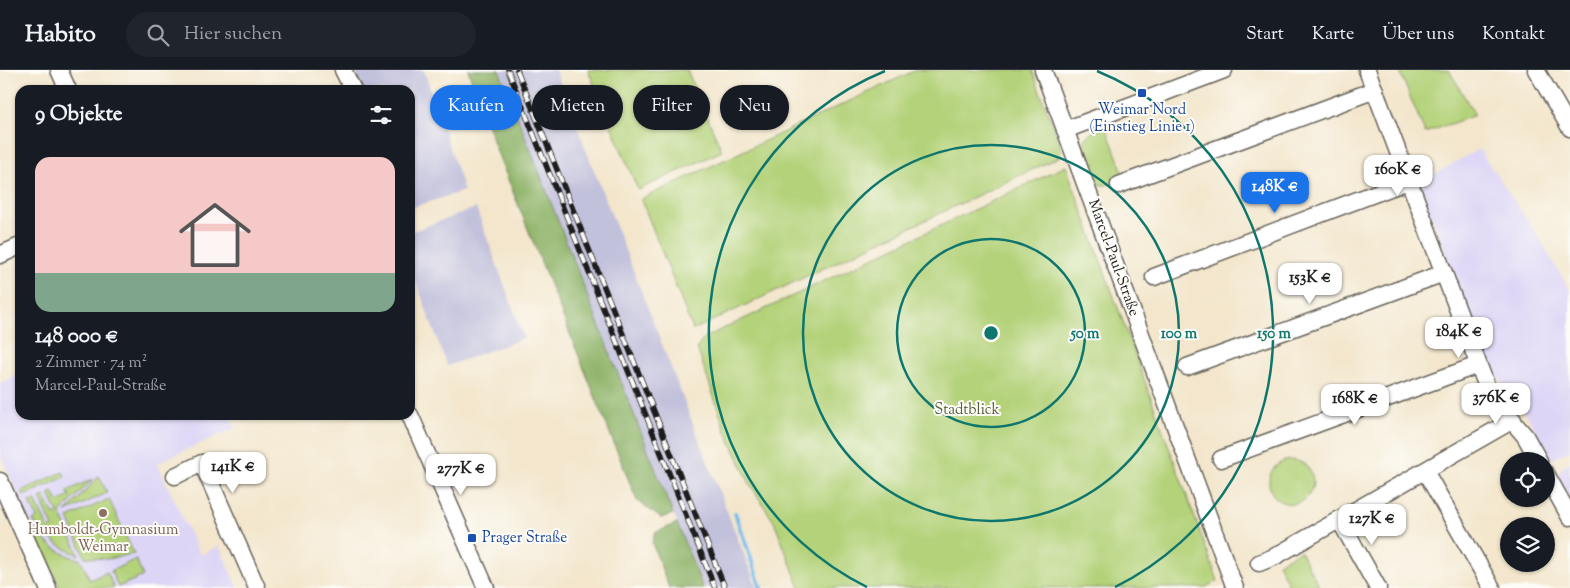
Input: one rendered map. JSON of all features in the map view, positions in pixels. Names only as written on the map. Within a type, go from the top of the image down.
[{"type":"street","points":[[59,70],[66,85]]},
{"type":"street","points":[[343,70],[350,85]]},
{"type":"street","name":"Marcel-Paul-Straße","points":[[1043,70],[1235,588]]},
{"type":"street","points":[[1065,130],[1224,70]]},
{"type":"street","points":[[1367,70],[1490,395],[1513,420],[1534,452]]},
{"type":"street","points":[[1536,70],[1570,128]]},
{"type":"street","name":"Marcel-Paul-Straße","points":[[1119,185],[1375,90]]},
{"type":"street","points":[[1154,277],[1408,181]]},
{"type":"street","points":[[0,255],[15,248]]},
{"type":"street","points":[[1187,367],[1444,273]]},
{"type":"street","points":[[1221,459],[1478,365]]},
{"type":"street","points":[[412,420],[486,588]]},
{"type":"street","points":[[1259,563],[1274,557],[1513,420]]},
{"type":"street","points":[[175,476],[202,463],[258,588]]},
{"type":"street","points":[[1425,471],[1492,588]]},
{"type":"street","points":[[0,481],[48,588]]},
{"type":"street","points":[[1555,490],[1570,516]]},
{"type":"street","points":[[1339,519],[1378,588]]},
{"type":"shaded area","points":[[355,70],[424,70],[430,88],[430,130],[444,130],[464,191],[415,206],[415,85],[360,85]]},
{"type":"shaded area","points":[[499,70],[555,70],[561,85],[532,85],[532,130],[578,130],[757,588],[704,588],[522,129],[522,85],[505,85]]},
{"type":"shaded area","points":[[1479,149],[1540,239],[1570,291],[1570,450],[1555,458],[1555,452],[1547,452],[1526,414],[1504,384],[1490,370],[1477,344],[1419,183]]},
{"type":"shaded area","points":[[476,208],[524,338],[447,366],[415,279],[415,230]]},
{"type":"shaded area","name":"Humboldt-Gymnasium Weimar","points":[[15,376],[15,420],[231,420],[235,428],[157,463],[200,555],[219,546],[238,588],[61,588],[0,455],[0,383]]},
{"type":"shaded area","points":[[1570,462],[1570,499],[1557,476],[1563,466]]},
{"type":"green space","points":[[468,70],[499,70],[505,85],[473,85]]},
{"type":"green space","points":[[588,70],[687,70],[693,85],[633,85],[633,130],[710,130],[710,123],[722,151],[638,190],[613,130],[623,130],[623,85],[594,85]]},
{"type":"green space","points":[[916,70],[1032,70],[1062,150],[1059,157],[693,330],[641,199]]},
{"type":"green space","points":[[1399,70],[1449,70],[1475,115],[1425,133]]},
{"type":"green space","points":[[1106,127],[1125,178],[1111,184],[1102,185],[1098,184],[1092,176],[1083,145],[1090,134]]},
{"type":"green space","points":[[522,129],[673,514],[661,518],[637,501],[489,130]]},
{"type":"green space","name":"Stadtblick","points":[[1066,166],[1218,581],[1204,588],[800,588],[774,522],[750,484],[726,432],[697,348],[704,338]]},
{"type":"green space","points":[[1295,460],[1307,466],[1312,473],[1312,491],[1307,498],[1300,503],[1287,504],[1279,501],[1272,494],[1269,478],[1272,470],[1279,463]]},
{"type":"green space","points":[[63,472],[65,477],[24,496],[22,491]]},
{"type":"green space","points":[[99,476],[107,493],[66,512]]},
{"type":"green space","points":[[93,479],[60,513],[79,555],[65,549],[38,527],[33,521],[37,518],[30,502],[35,500],[49,529],[53,527],[40,498],[44,496],[54,515],[58,513],[49,494],[53,492],[58,502],[70,496],[67,491]]},
{"type":"green space","points":[[109,499],[134,554],[107,559],[85,557],[68,518]]},
{"type":"green space","points":[[677,523],[703,588],[669,588],[652,543],[655,533]]},
{"type":"green space","points":[[32,527],[54,548],[66,555],[81,560],[90,580],[107,572],[114,588],[60,588]]},
{"type":"green space","points":[[1300,551],[1320,588],[1290,588],[1278,563]]},
{"type":"green space","points":[[136,559],[143,576],[118,587],[111,571]]},
{"type":"waterway","points":[[735,513],[761,588]]},
{"type":"railway","points":[[508,70],[715,588]]},
{"type":"railway","points":[[517,70],[725,588]]},
{"type":"place","name":"Weimar Nord (Einstieg Linie 1)","points":[[1142,93]]},
{"type":"place","name":"Humboldt-Gymnasium Weimar","points":[[103,513]]},
{"type":"place","name":"Prager Straße","points":[[472,538]]}]
